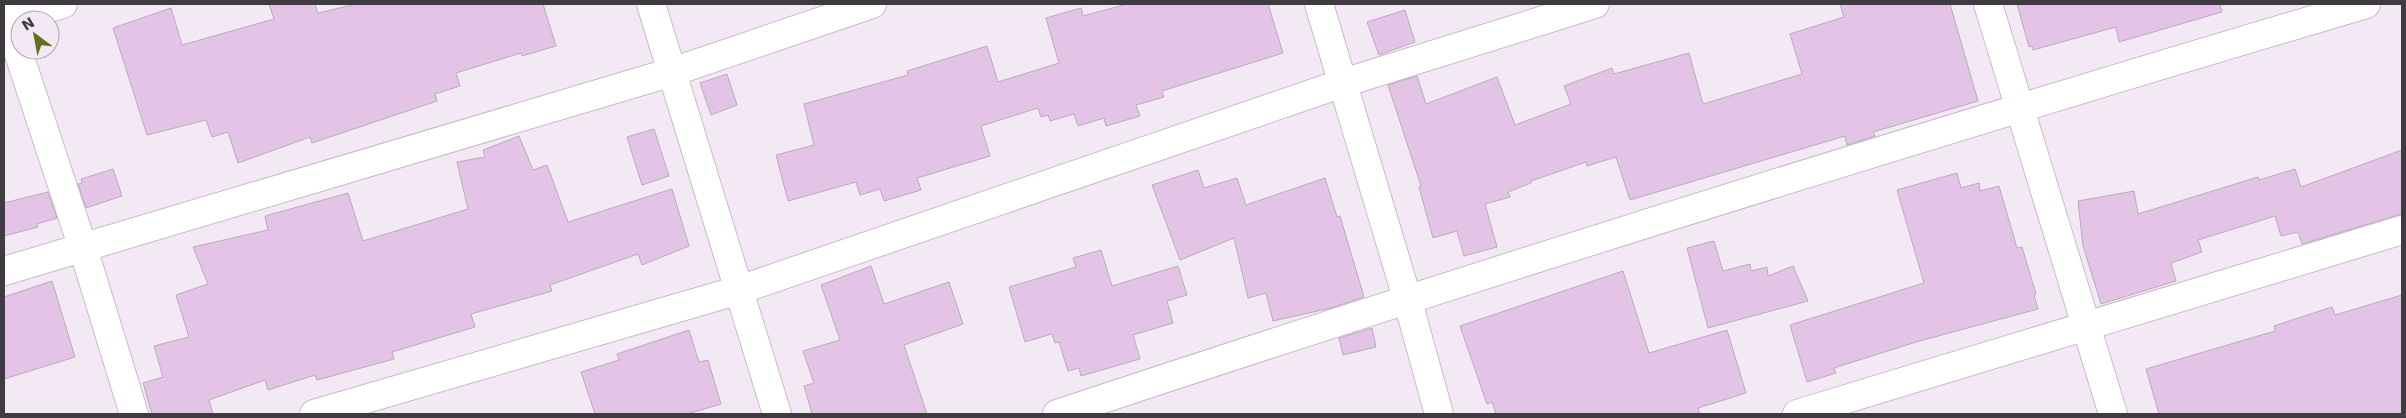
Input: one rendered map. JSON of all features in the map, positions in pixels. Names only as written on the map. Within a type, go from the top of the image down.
[{"type":"street","points":[[63,4],[5,17],[83,248],[134,414]]},
{"type":"street","points":[[651,4],[777,414]]},
{"type":"street","points":[[4,270],[672,72],[872,4]]},
{"type":"street","points":[[1319,4],[1407,298],[1439,414]]},
{"type":"street","points":[[314,414],[739,290],[1344,83],[1595,4]]},
{"type":"street","points":[[1988,4],[2113,414]]},
{"type":"street","points":[[1057,414],[1407,298],[2019,107],[2366,4]]},
{"type":"street","points":[[1797,414],[2402,230]]},
{"type":"building","points":[[269,4],[315,4],[318,13],[356,4],[543,4],[556,46],[522,56],[521,53],[456,73],[460,86],[435,94],[437,101],[312,143],[310,137],[238,163],[228,132],[212,137],[206,120],[147,135],[113,28],[171,8],[182,45],[274,19]]},
{"type":"building","points":[[1127,4],[1268,4],[1283,53],[1162,91],[1164,97],[1136,105],[1140,116],[1106,126],[1104,118],[1078,126],[1074,114],[1050,121],[1048,115],[1041,117],[1038,108],[981,126],[990,156],[917,178],[921,190],[884,201],[880,189],[860,195],[856,182],[788,201],[776,155],[814,145],[804,104],[908,75],[907,71],[987,46],[998,82],[1059,63],[1046,18],[1081,8],[1083,16]]},
{"type":"building","points":[[1840,4],[1950,4],[1978,101],[1873,132],[1875,136],[1847,145],[1845,136],[1630,200],[1616,157],[1587,166],[1586,162],[1531,181],[1531,183],[1508,192],[1510,197],[1485,204],[1497,247],[1464,256],[1457,231],[1433,238],[1419,187],[1421,186],[1388,85],[1417,76],[1426,104],[1497,77],[1515,125],[1571,104],[1564,86],[1612,68],[1614,74],[1689,53],[1703,104],[1802,74],[1790,34],[1844,17]]},
{"type":"building","points":[[2017,4],[2220,4],[2222,12],[2119,42],[2116,27],[2033,50],[2032,46],[2029,47]]},
{"type":"building","points":[[1405,10],[1415,42],[1379,55],[1367,22]]},
{"type":"building","points":[[727,74],[737,105],[711,115],[700,83]]},
{"type":"building","points":[[654,129],[669,176],[642,185],[627,137]]},
{"type":"building","points":[[519,136],[533,170],[547,165],[568,222],[672,189],[689,246],[642,265],[638,254],[550,285],[552,291],[471,314],[475,327],[392,352],[394,359],[317,380],[315,375],[268,390],[265,380],[209,400],[213,414],[152,414],[143,383],[163,377],[154,346],[189,337],[176,295],[208,284],[193,247],[268,230],[265,216],[348,193],[363,241],[468,209],[457,162],[485,157],[483,150]]},
{"type":"building","points":[[2402,150],[2402,214],[2302,244],[2298,232],[2281,236],[2275,216],[2198,240],[2202,252],[2171,263],[2176,281],[2101,304],[2083,246],[2078,201],[2134,191],[2138,214],[2258,177],[2259,180],[2295,169],[2301,187]]},
{"type":"building","points":[[113,169],[122,196],[86,208],[78,184],[82,183],[81,179]]},
{"type":"building","points":[[1198,170],[1204,188],[1237,178],[1246,205],[1325,178],[1337,217],[1340,216],[1364,297],[1331,308],[1273,321],[1266,293],[1248,298],[1234,238],[1180,260],[1152,185]]},
{"type":"building","points":[[1957,173],[1961,188],[1979,183],[1980,191],[1999,186],[2017,248],[2022,247],[2036,294],[2034,295],[2038,309],[1916,342],[1834,368],[1836,373],[1807,382],[1790,325],[1924,283],[1897,190]]},
{"type":"building","points":[[48,192],[57,218],[37,224],[38,227],[4,236],[4,203]]},
{"type":"building","points":[[1714,241],[1723,271],[1750,264],[1751,271],[1767,267],[1768,276],[1793,266],[1808,301],[1708,328],[1687,248]]},
{"type":"building","points":[[1101,250],[1112,286],[1178,266],[1187,295],[1167,301],[1173,323],[1133,335],[1140,359],[1081,376],[1079,368],[1068,371],[1059,342],[1055,343],[1052,334],[1025,342],[1009,287],[1076,267],[1073,258]]},
{"type":"building","points":[[871,266],[884,304],[949,282],[963,324],[904,345],[927,414],[812,414],[804,386],[814,383],[803,351],[840,340],[821,285]]},
{"type":"building","points":[[1623,271],[1649,353],[1727,330],[1746,393],[1698,408],[1700,414],[1496,414],[1492,402],[1487,404],[1460,326]]},
{"type":"building","points":[[52,281],[75,357],[4,379],[4,297]]},
{"type":"building","points":[[2402,295],[2402,414],[2159,414],[2146,369],[2275,331],[2274,326],[2332,307],[2335,315]]},
{"type":"building","points":[[1372,328],[1376,347],[1343,355],[1339,338]]},
{"type":"building","points":[[689,330],[699,362],[708,360],[721,404],[687,414],[595,414],[581,372],[619,360],[617,354]]}]
